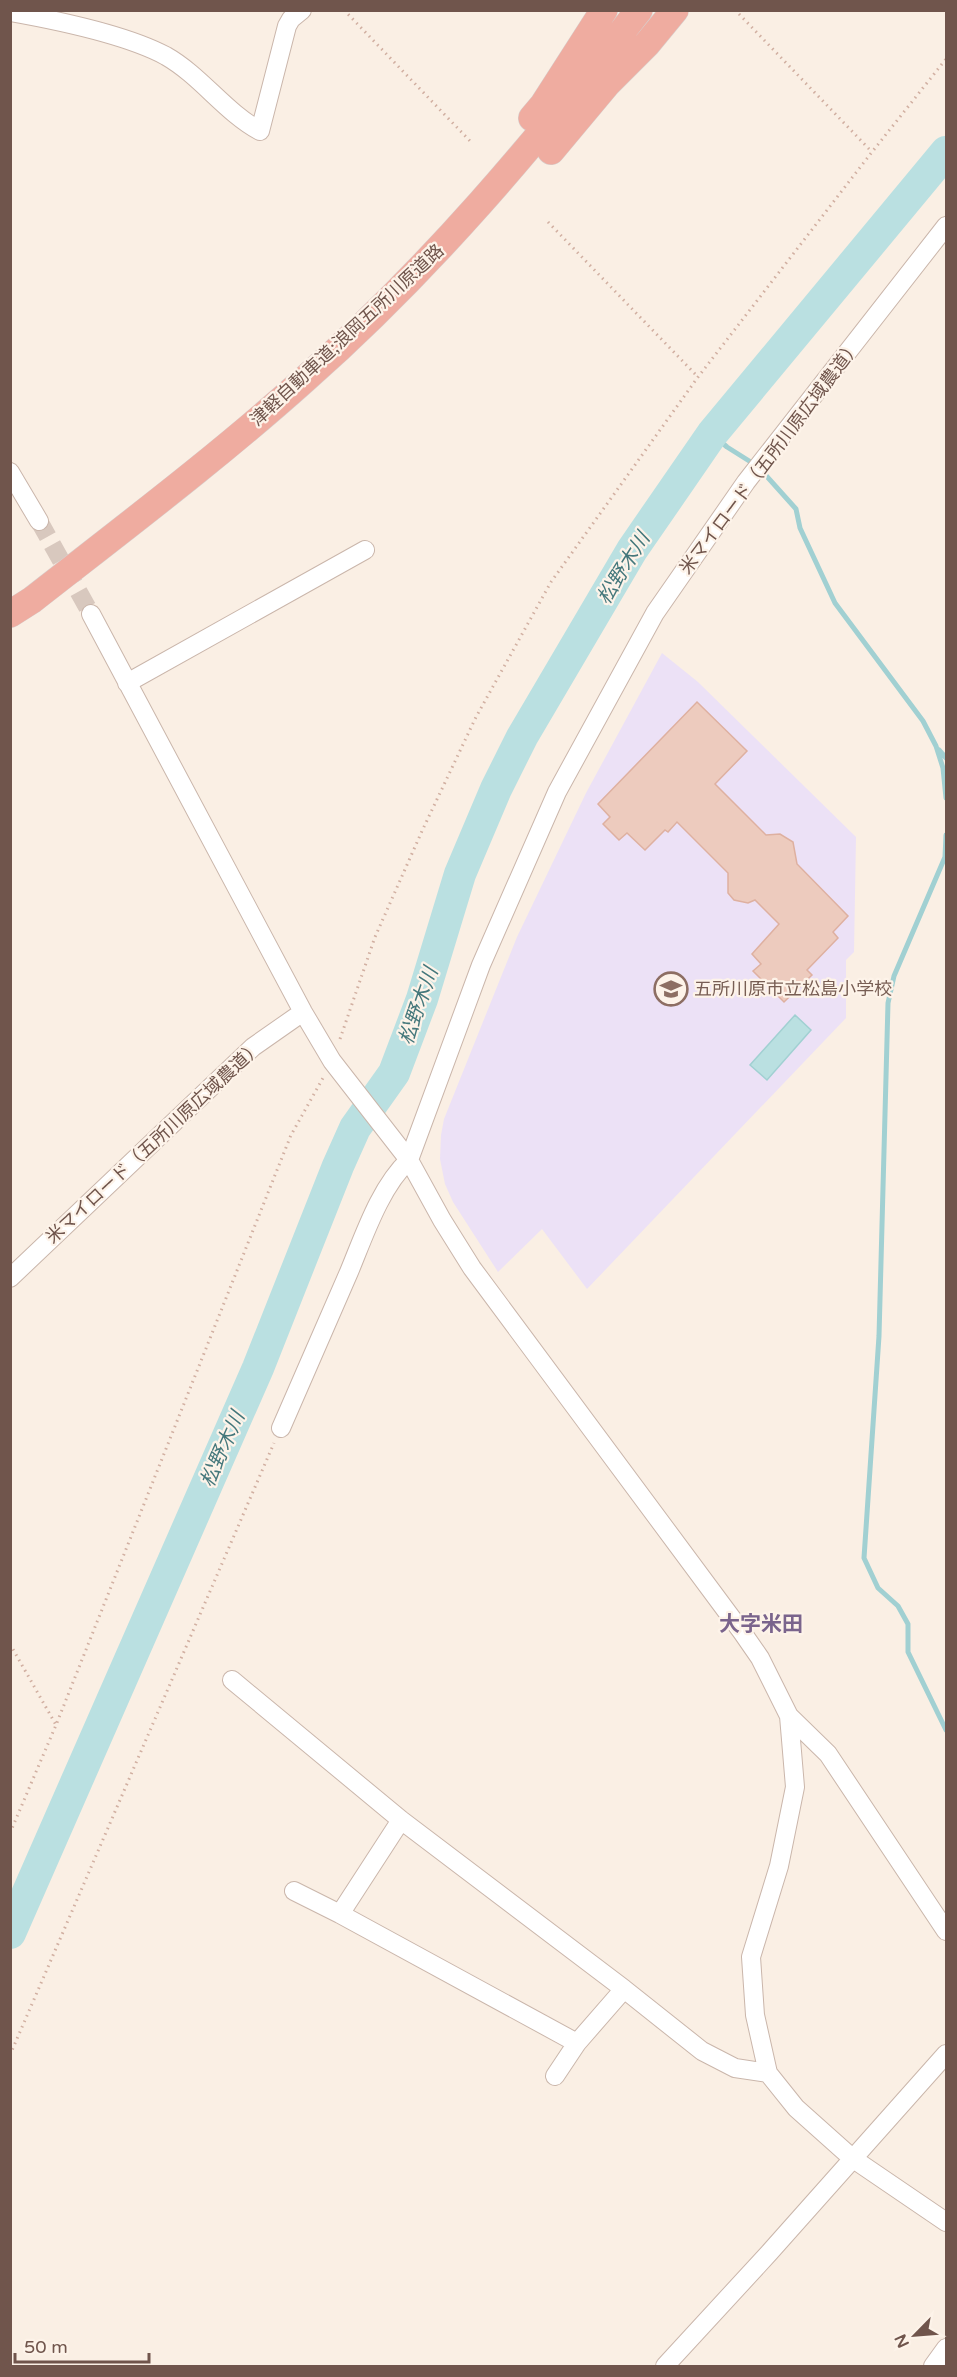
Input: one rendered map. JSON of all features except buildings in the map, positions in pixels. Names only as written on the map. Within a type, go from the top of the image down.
[{"type":"highway","points":[[305,379],[424,250],[536,114],[604,10]]},
{"type":"highway","name":"津軽自動車道;浪岡五所川原道路","points":[[10,614],[32,600],[164,497],[305,379],[389,299],[479,205],[537,140],[639,10]]},
{"type":"highway","points":[[305,379],[382,321],[448,263],[547,155],[607,84],[647,44],[675,10]]},
{"type":"street","points":[[10,12],[120,38],[166,57],[208,88],[247,124],[260,131],[287,26],[291,19],[302,10]]},
{"type":"street","name":"米マイロード（五所川原広域農道）","points":[[281,1428],[378,1207],[397,1172],[409,1160],[481,965],[552,803],[655,613],[746,482],[946,226]]},
{"type":"street","points":[[10,472],[39,521]]},
{"type":"street","points":[[127,682],[364,550]]},
{"type":"street","points":[[91,614],[303,1012],[337,1066],[409,1160],[472,1268],[760,1658],[789,1716],[828,1754],[946,1931]]},
{"type":"street","name":"米マイロード（五所川原広域農道）","points":[[10,1278],[253,1047],[303,1012]]},
{"type":"street","points":[[232,1680],[401,1820],[702,2051],[735,2068],[768,2073]]},
{"type":"street","points":[[789,1716],[795,1787],[779,1866],[751,1957],[755,2015],[768,2073],[796,2108],[852,2158],[946,2222]]},
{"type":"street","points":[[340,1914],[401,1820]]},
{"type":"street","points":[[294,1891],[577,2043]]},
{"type":"street","points":[[555,2076],[577,2043],[624,1989]]},
{"type":"street","points":[[665,2367],[770,2253],[946,2054]]},
{"type":"street","points":[[933,2367],[946,2348]]},
{"type":"path","points":[[344,10],[471,142]]},
{"type":"path","points":[[739,14],[872,152]]},
{"type":"path","points":[[10,1833],[56,1725],[291,1135],[337,1066],[375,937],[476,717],[551,582],[698,377],[946,59]]},
{"type":"path","points":[[548,222],[698,377]]},
{"type":"path","points":[[10,2055],[281,1428]]},
{"type":"path","points":[[10,1644],[56,1725]]},
{"type":"shaded area","name":"五所川原市立松島小学校","points":[[662,653],[698,682],[856,837],[854,952],[846,960],[846,1018],[587,1289],[542,1229],[498,1272],[453,1202],[445,1184],[440,1159],[441,1135],[444,1119],[517,937],[586,793]]},
{"type":"water","points":[[795,1015],[811,1030],[767,1080],[750,1065]]},
{"type":"waterway","name":"松野木川","points":[[10,1933],[258,1368],[338,1166],[355,1128],[394,1073],[422,999],[460,874],[496,789],[522,737],[632,550],[712,434],[946,152]]},
{"type":"waterway","points":[[712,434],[727,447],[754,464]]},
{"type":"waterway","points":[[761,470],[796,509],[800,528],[835,603],[923,721],[936,746],[943,768],[946,798]]},
{"type":"waterway","points":[[939,750],[946,758]]},
{"type":"waterway","points":[[946,835],[945,857],[894,976],[888,1003],[879,1336],[864,1558],[878,1588],[898,1606],[908,1624],[908,1652],[946,1730]]},
{"type":"tunnel","points":[[39,521],[91,614]]},
{"type":"place","name":"五所川原市立松島小学校","points":[[671,989]]},
{"type":"district","name":"大字米田","points":[[761,1624]]}]
